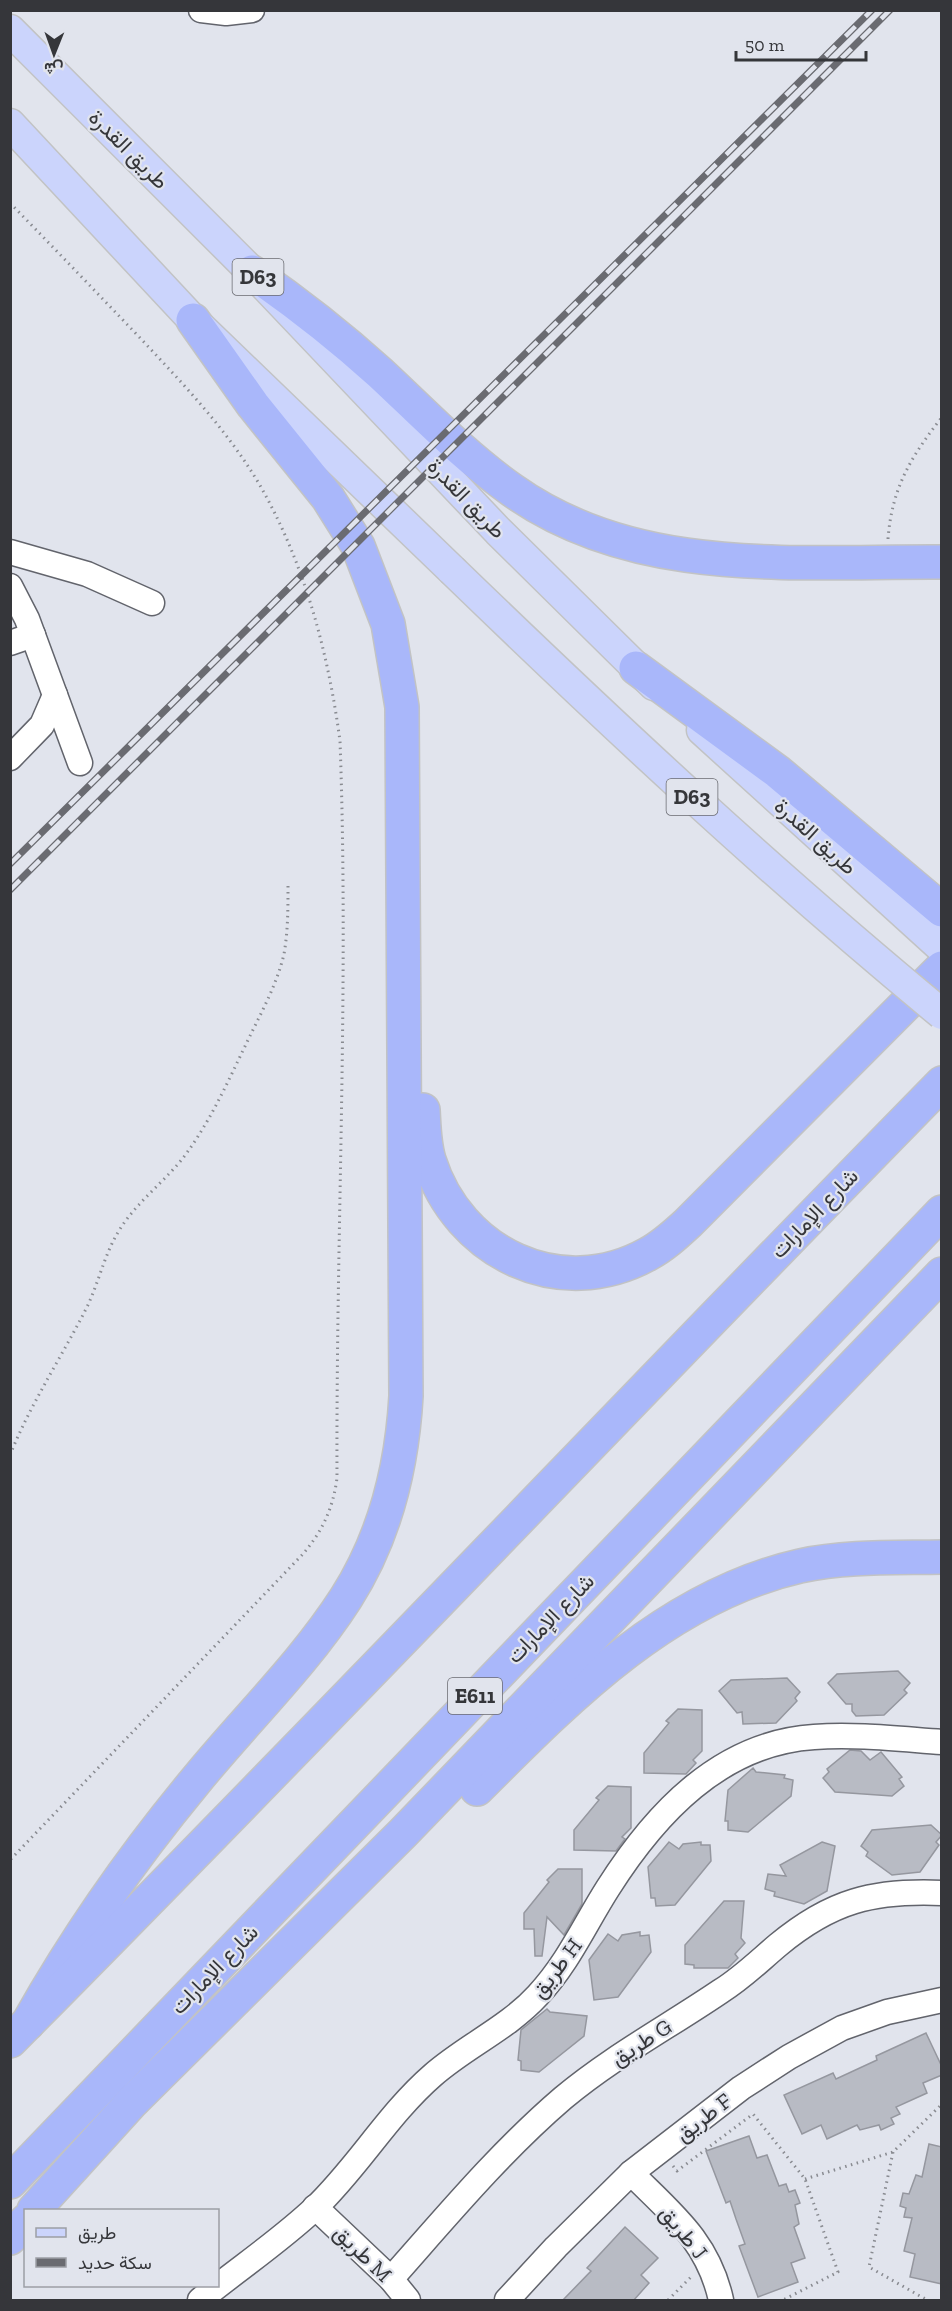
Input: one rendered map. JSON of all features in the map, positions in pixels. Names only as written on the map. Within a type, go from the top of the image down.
[{"type":"highway","points":[[252,272],[348,345],[475,461],[513,491],[555,516],[599,535],[645,550],[693,558],[942,562]]},
{"type":"highway","points":[[19,2032],[73,1946],[154,1833],[327,1626],[364,1566],[390,1500],[404,1431],[406,1396],[403,830],[399,680],[388,624],[370,572],[348,530],[328,498],[246,396],[193,320]]},
{"type":"highway","points":[[778,561],[840,573],[942,582]]},
{"type":"highway","points":[[636,668],[778,772],[942,910]]},
{"type":"highway","points":[[403,830],[418,870],[423,903],[423,1108],[428,1158],[448,1204],[464,1224],[504,1255],[533,1267],[575,1273],[600,1271],[648,1254],[669,1241],[942,968]]},
{"type":"highway","name":"شارع الإمارات","points":[[19,2032],[368,1678],[634,1397],[942,1083]]},
{"type":"highway","name":"شارع الإمارات","points":[[10,2182],[942,1212]]},
{"type":"highway","points":[[36,2209],[132,2102],[403,1833],[580,1651],[832,1385],[942,1274]]},
{"type":"highway","points":[[832,1385],[896,1344],[942,1297]]},
{"type":"highway","points":[[57,2184],[106,2152],[144,2119],[544,1722],[586,1683],[631,1648],[715,1597],[799,1566],[854,1559],[942,1557]]},
{"type":"highway","points":[[10,2238],[24,2223]]},
{"type":"main road","name":"طريق القدرة","points":[[10,30],[252,272],[498,531],[636,668],[795,817],[942,948]]},
{"type":"main road","name":"D63","points":[[10,124],[193,320],[452,570],[651,760],[942,1014]]},
{"type":"street","points":[[201,10],[226,13],[252,10]]},
{"type":"street","points":[[10,552],[87,574],[152,603]]},
{"type":"street","points":[[10,586],[22,639],[55,695],[80,763]]},
{"type":"street","points":[[10,758],[42,725],[55,695]]},
{"type":"street","name":"طريق H","points":[[219,2285],[315,2207],[433,2075],[508,2022],[538,1996],[563,1966],[635,1847],[672,1805],[716,1768],[762,1746],[812,1737],[859,1736],[942,1742]]},
{"type":"street","name":"طريق G","points":[[391,2279],[510,2147],[564,2098],[621,2054],[722,1990],[801,1927],[826,1911],[855,1899],[885,1893],[942,1893]]},
{"type":"street","name":"طريق F","points":[[507,2301],[556,2247],[631,2173],[741,2088],[789,2057],[842,2028],[887,2012],[942,2000]]},
{"type":"street","name":"طريق J","points":[[631,2173],[686,2227],[708,2260],[721,2301]]},
{"type":"street","name":"طريق M","points":[[315,2207],[391,2279],[408,2301]]},
{"type":"street","name":"طريق H","points":[[200,2301],[217,2287]]},
{"type":"path","points":[[10,203],[216,422],[238,451],[271,506],[303,582],[326,658],[340,741],[342,1175],[336,1304],[337,1478],[334,1495],[322,1528],[294,1564],[10,1860]]},
{"type":"path","points":[[888,562],[890,524],[898,487],[913,453],[942,417]]},
{"type":"path","points":[[10,1455],[37,1395],[86,1307],[112,1242],[134,1210],[165,1180],[183,1157],[200,1133],[229,1080],[273,988],[284,954],[288,921],[288,886]]},
{"type":"path","points":[[805,2179],[893,2152],[942,2104]]},
{"type":"path","points":[[660,2151],[677,2172],[753,2114],[805,2179],[838,2272],[783,2301]]},
{"type":"path","points":[[893,2152],[869,2267],[927,2301]]},
{"type":"path","points":[[668,2301],[708,2260]]},
{"type":"building","points":[[898,1671],[910,1683],[904,1690],[907,1693],[884,1715],[856,1716],[852,1711],[852,1704],[846,1704],[828,1683],[837,1674]]},
{"type":"building","points":[[787,1678],[800,1692],[795,1698],[797,1701],[776,1723],[743,1724],[742,1712],[737,1713],[719,1691],[731,1680]]},
{"type":"building","points":[[678,1709],[702,1710],[702,1751],[693,1760],[696,1763],[686,1774],[644,1773],[644,1753],[669,1723],[666,1721]]},
{"type":"building","points":[[850,1750],[861,1751],[870,1760],[881,1752],[902,1777],[899,1779],[904,1786],[892,1796],[835,1792],[823,1778],[829,1772],[827,1769]]},
{"type":"building","points":[[753,1768],[756,1772],[785,1775],[784,1778],[793,1780],[791,1796],[748,1832],[728,1830],[728,1821],[725,1821],[728,1790]]},
{"type":"building","points":[[608,1786],[631,1787],[631,1828],[622,1837],[625,1839],[616,1851],[574,1850],[574,1830],[599,1800],[596,1798]]},
{"type":"building","points":[[931,1825],[942,1835],[936,1842],[939,1845],[920,1872],[892,1875],[866,1856],[868,1852],[861,1846],[872,1830]]},
{"type":"building","points":[[669,1842],[679,1849],[683,1844],[701,1842],[701,1845],[710,1845],[711,1861],[675,1905],[656,1906],[655,1898],[651,1898],[648,1867]]},
{"type":"building","points":[[822,1842],[835,1846],[827,1891],[804,1904],[774,1896],[775,1892],[765,1889],[768,1874],[786,1876],[780,1865]]},
{"type":"building","points":[[558,1869],[582,1869],[582,1904],[564,1935],[547,1917],[542,1956],[535,1956],[534,1929],[524,1929],[524,1913],[549,1882],[547,1880]]},
{"type":"building","points":[[724,1901],[744,1901],[741,1938],[745,1943],[735,1954],[738,1958],[728,1968],[694,1968],[694,1965],[685,1964],[685,1945]]},
{"type":"building","points":[[640,1932],[640,1936],[649,1935],[651,1952],[618,1997],[594,2000],[589,1960],[608,1934],[618,1941],[622,1935]]},
{"type":"building","points":[[547,2009],[550,2012],[587,2016],[584,2036],[539,2072],[521,2070],[521,2061],[518,2060],[521,2030]]},
{"type":"building","points":[[926,2033],[942,2067],[942,2075],[923,2083],[927,2093],[896,2107],[900,2114],[891,2118],[894,2124],[881,2130],[879,2125],[860,2130],[857,2125],[827,2139],[821,2125],[802,2134],[784,2095],[833,2073],[836,2079],[877,2060],[876,2056]]},
{"type":"building","points":[[749,2136],[757,2158],[767,2155],[779,2186],[786,2184],[789,2192],[795,2190],[800,2203],[795,2205],[799,2224],[794,2227],[805,2258],[791,2263],[798,2282],[758,2297],[739,2246],[745,2244],[730,2201],[726,2203],[706,2151]]},
{"type":"building","points":[[929,2144],[942,2147],[942,2284],[910,2277],[915,2254],[904,2251],[912,2218],[904,2217],[906,2208],[900,2206],[903,2193],[909,2194],[916,2175],[922,2177]]},
{"type":"building","points":[[625,2227],[658,2258],[641,2275],[649,2283],[633,2301],[562,2301],[591,2271],[587,2268]]},
{"type":"railway","points":[[10,864],[872,10]]},
{"type":"railway","points":[[10,890],[890,10]]}]
